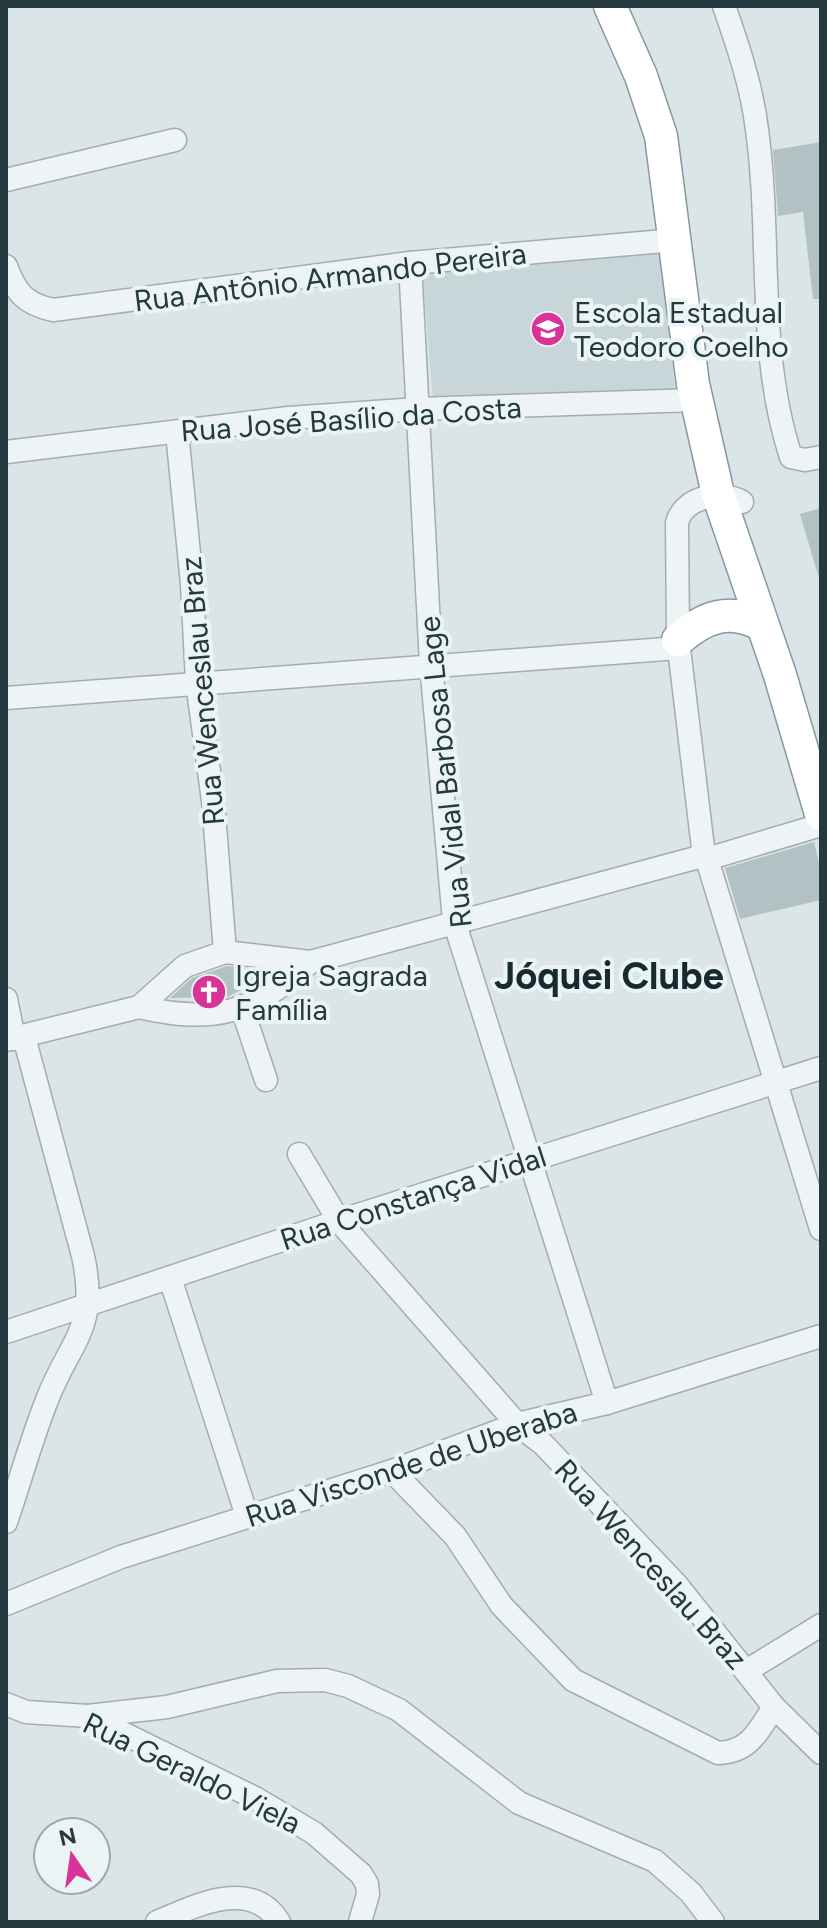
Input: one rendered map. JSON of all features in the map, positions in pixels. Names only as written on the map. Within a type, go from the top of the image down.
[{"type":"highway","points":[[610,6],[641,76],[661,136],[697,400],[732,489],[821,761]]},
{"type":"highway","points":[[628,6],[655,69],[680,165],[732,489],[762,625],[821,814]]},
{"type":"highway","points":[[678,644],[703,621],[725,615],[749,618],[762,625]]},
{"type":"street","points":[[724,6],[744,68],[757,130],[768,335],[777,402],[791,457],[805,460],[821,457]]},
{"type":"street","points":[[6,180],[175,140]]},
{"type":"street","name":"Rua Antônio Armando Pereira","points":[[6,266],[21,297],[33,306],[53,310],[410,263],[676,240]]},
{"type":"street","name":"Rua Vidal Barbosa Lage","points":[[410,263],[431,664],[454,921],[607,1403]]},
{"type":"street","name":"Rua José Basílio da Costa","points":[[6,452],[288,418],[418,409],[697,400]]},
{"type":"street","name":"Rua Wenceslau Braz","points":[[177,432],[192,584],[197,682],[213,801],[225,952]]},
{"type":"street","points":[[732,489],[692,504],[679,514],[675,551],[678,644],[707,857],[821,1229]]},
{"type":"street","points":[[6,698],[678,644]]},
{"type":"street","points":[[15,1038],[139,1007],[189,1017],[242,1008],[266,996],[310,962],[821,825]]},
{"type":"street","points":[[139,1007],[185,966],[225,952],[310,962]]},
{"type":"street","points":[[6,999],[15,1038],[83,1256],[87,1304],[82,1332],[48,1396],[6,1522]]},
{"type":"street","points":[[242,1008],[266,1080]]},
{"type":"street","name":"Rua Constança Vidal","points":[[6,1332],[339,1221],[821,1068]]},
{"type":"street","name":"Rua Wenceslau Braz","points":[[299,1154],[339,1221],[517,1424],[543,1444],[677,1585],[748,1670],[774,1707],[821,1753]]},
{"type":"street","points":[[170,1278],[247,1516]]},
{"type":"street","name":"Rua Visconde de Uberaba","points":[[6,1604],[121,1557],[392,1471],[517,1424],[607,1403],[821,1336]]},
{"type":"street","points":[[392,1471],[455,1536],[502,1606],[573,1680],[718,1753],[744,1748],[753,1740],[774,1707]]},
{"type":"street","points":[[748,1670],[821,1625]]},
{"type":"street","points":[[88,1716],[167,1707],[277,1681],[325,1680],[348,1686],[399,1710],[519,1803],[655,1861],[691,1893],[713,1922]]},
{"type":"street","name":"Rua Geraldo Viela","points":[[6,1704],[26,1712],[88,1716],[255,1798],[314,1833],[361,1874],[367,1884],[360,1922]]},
{"type":"street","points":[[157,1922],[194,1908],[246,1897],[271,1910],[279,1922]]},
{"type":"shaded area","name":"Escola Estadual Teodoro Coelho","points":[[662,243],[675,391],[433,399],[422,267]]},
{"type":"building","points":[[821,142],[821,299],[813,299],[803,212],[778,216],[773,150]]},
{"type":"building","points":[[821,508],[821,574],[818,575],[800,514]]},
{"type":"building","points":[[814,842],[821,871],[821,900],[740,919],[725,868]]},
{"type":"building","points":[[227,966],[276,972],[227,997],[170,998],[192,978]]},
{"type":"place","name":"Escola Estadual Teodoro Coelho","points":[[548,329]]},
{"type":"place","name":"Igreja Sagrada Família","points":[[209,992]]},
{"type":"district","name":"Jóquei Clube","points":[[609,976]]}]
